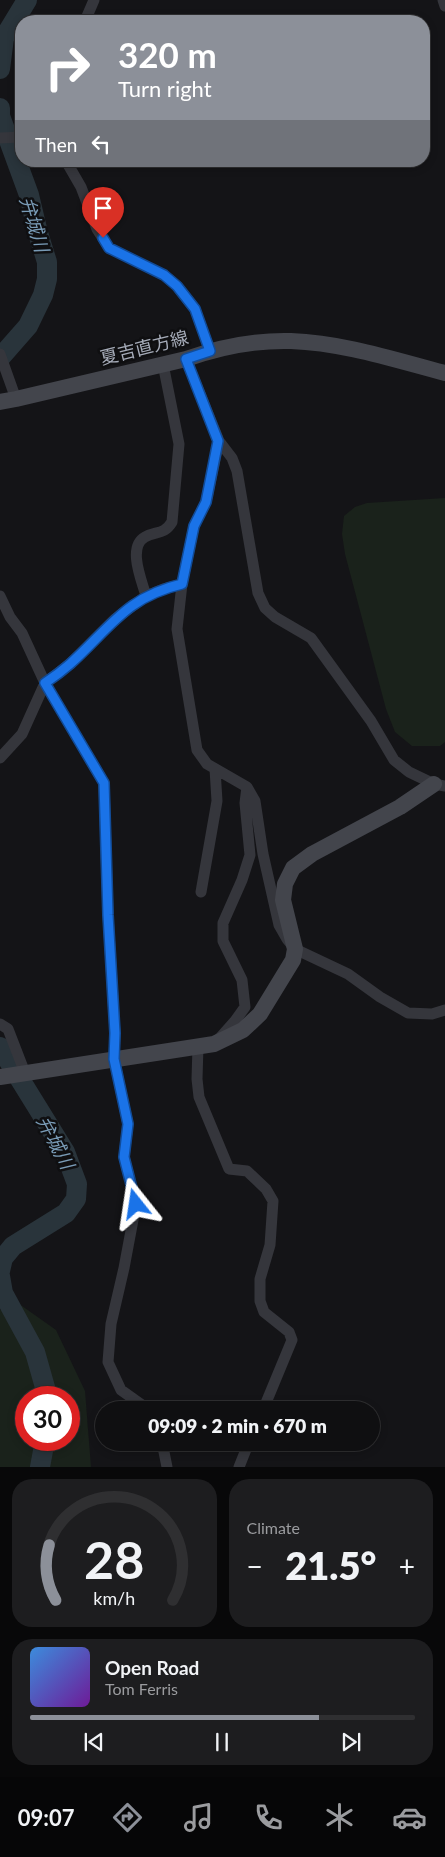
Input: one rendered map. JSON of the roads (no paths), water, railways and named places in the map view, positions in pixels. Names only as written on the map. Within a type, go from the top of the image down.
[{"type":"street","points":[[88,15],[94,0]]},
{"type":"street","points":[[443,0],[445,6]]},
{"type":"street","points":[[0,138],[15,137]]},
{"type":"street","points":[[69,167],[81,187],[97,229],[109,248],[164,275],[177,286],[195,309],[210,351]]},
{"type":"street","name":"夏吉直方線","points":[[8,400],[186,359],[210,351],[255,343],[290,341],[323,344],[377,355],[445,373]]},
{"type":"street","points":[[0,354],[8,400]]},
{"type":"street","points":[[186,359],[218,441],[232,458],[237,471],[258,593],[265,608],[275,618],[311,638],[371,721],[394,760],[409,772],[439,785]]},
{"type":"street","points":[[146,596],[135,551],[139,542],[145,537],[160,533],[169,527],[172,522],[179,444],[163,364]]},
{"type":"street","points":[[218,441],[206,502],[194,526],[182,584],[177,629],[197,750],[207,764],[247,787],[254,801],[263,854],[279,925],[295,949],[348,974],[380,997],[408,1013],[432,1014],[445,1010]]},
{"type":"street","points":[[0,758],[22,734],[45,683],[70,664],[114,619],[146,596],[162,589],[182,584]]},
{"type":"street","points":[[0,596],[10,617],[22,633],[45,683],[104,783],[108,915],[115,1033],[114,1059],[128,1124],[124,1157],[136,1204],[111,1324],[108,1362],[121,1390],[136,1401]]},
{"type":"street","points":[[201,892],[218,801],[215,768]]},
{"type":"street","points":[[0,1077],[214,1044],[243,1030],[260,1014],[293,960],[295,949],[283,900],[285,884],[294,868],[312,854],[439,785]]},
{"type":"street","points":[[214,1044],[236,1021],[245,1007],[242,980],[223,941],[224,923],[242,880],[250,854],[245,803],[247,787]]},
{"type":"street","points":[[0,1024],[8,1030],[25,1073]]},
{"type":"street","points":[[198,1046],[197,1079],[199,1097],[228,1169],[247,1171],[266,1189],[273,1201],[270,1244],[260,1279],[260,1301],[264,1312],[289,1332],[292,1340],[267,1401]]},
{"type":"street","points":[[164,1451],[167,1467]]},
{"type":"street","points":[[239,1467],[245,1451]]},
{"type":"waterway","name":"弁城川","points":[[18,15],[27,0]]},
{"type":"waterway","name":"弁城川","points":[[0,69],[4,38],[15,20]]},
{"type":"waterway","name":"弁城川","points":[[0,108],[0,116],[15,157]]},
{"type":"waterway","name":"弁城川","points":[[0,358],[28,326],[43,295],[47,279],[47,262],[29,195],[19,167]]},
{"type":"waterway","name":"弁城川","points":[[0,1047],[65,1152],[77,1184],[76,1199],[66,1213],[13,1246],[3,1258],[0,1271]]},
{"type":"waterway","name":"弁城川","points":[[0,1276],[3,1293],[35,1352],[45,1386]]},
{"type":"waterway","name":"弁城川","points":[[40,1467],[43,1451]]}]
